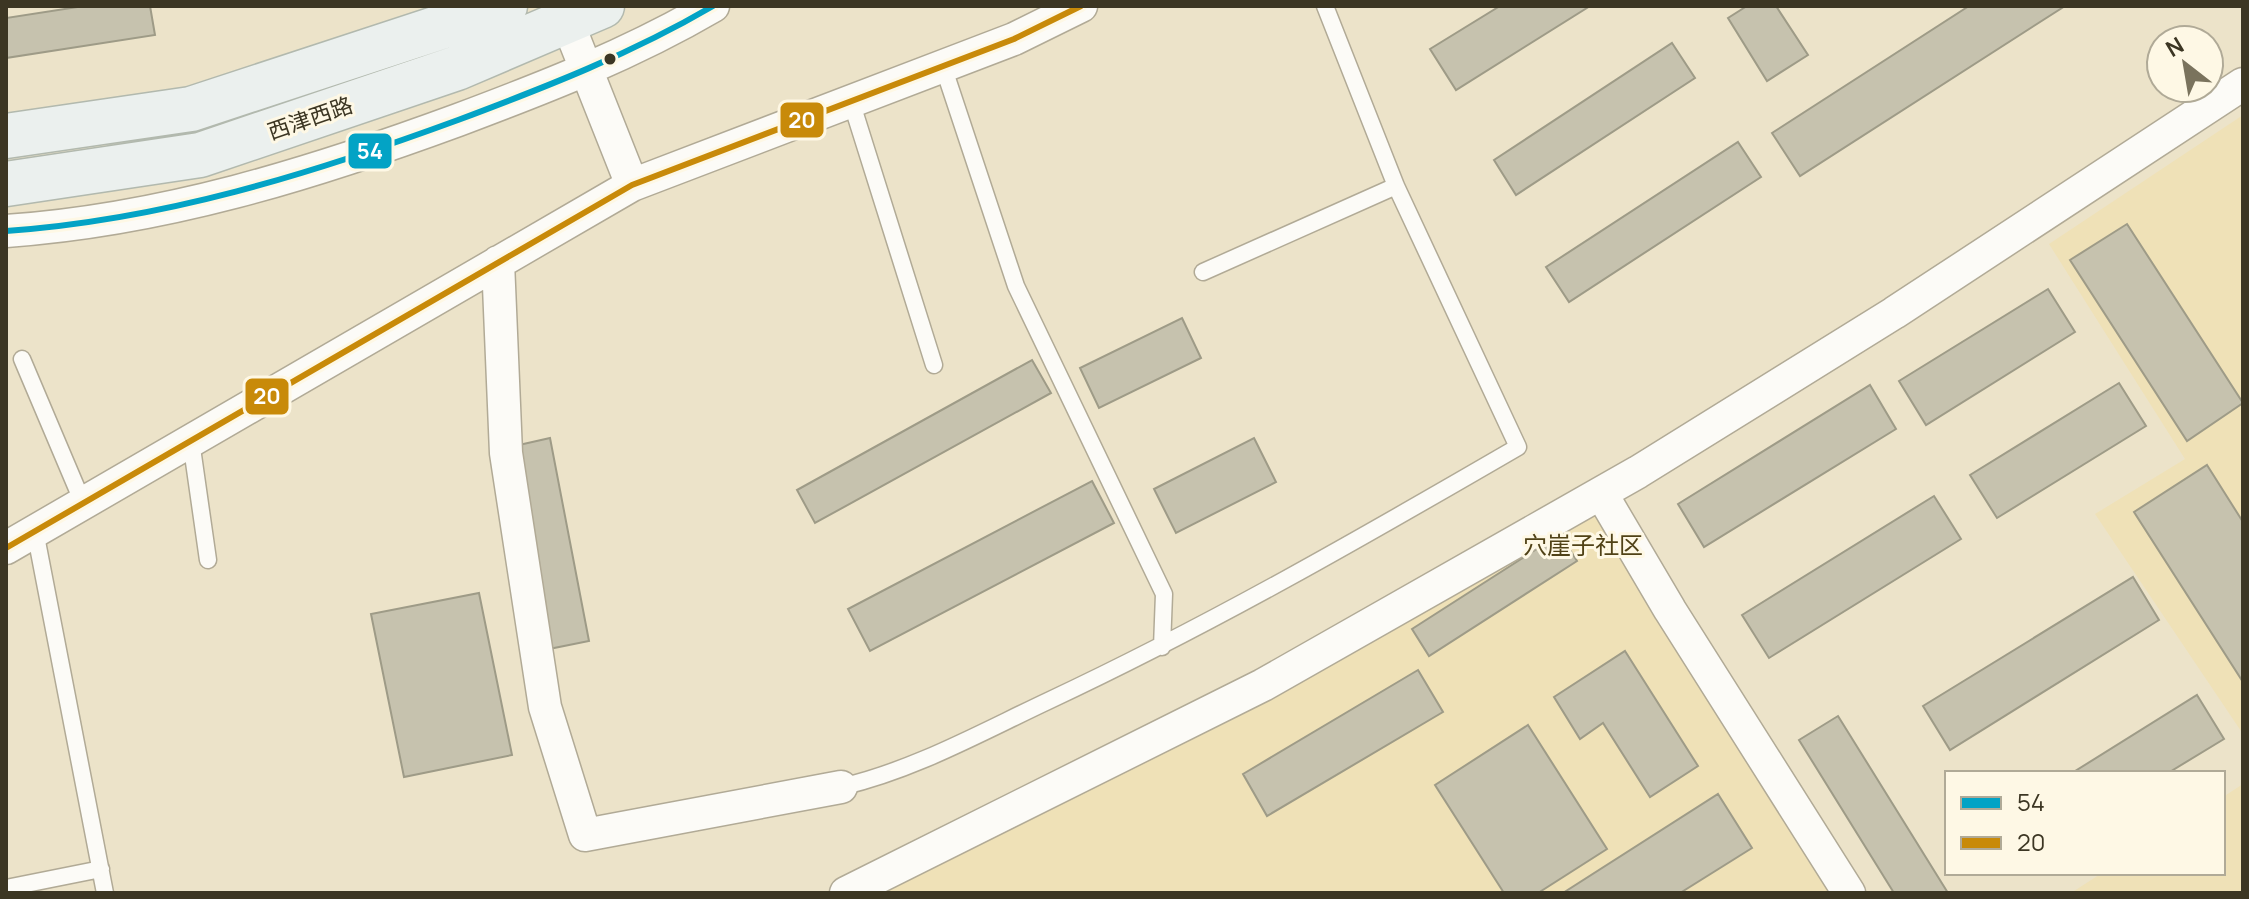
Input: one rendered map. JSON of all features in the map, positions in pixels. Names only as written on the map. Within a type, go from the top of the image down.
[{"type":"main road","name":"西津西路","points":[[6,136],[191,109],[505,6]]},
{"type":"main road","name":"西津西路","points":[[6,184],[200,155],[457,68],[585,14]]},
{"type":"street","points":[[6,231],[190,205],[336,165],[587,71],[713,6]]},
{"type":"street","points":[[6,548],[632,185],[1014,39],[1081,6]]},
{"type":"street","points":[[585,14],[587,71],[632,185]]},
{"type":"street","points":[[846,893],[1263,685],[1601,493],[1894,313],[2243,84]]},
{"type":"street","points":[[498,262],[508,467],[545,707],[585,835],[841,787]]},
{"type":"street","points":[[1601,493],[1670,610],[1849,893]]},
{"type":"lane","points":[[841,787],[892,775],[1162,647],[1296,576],[1518,447],[1396,186],[1325,6]]},
{"type":"lane","points":[[943,66],[1016,286],[1164,594],[1162,647]]},
{"type":"lane","points":[[851,101],[934,365]]},
{"type":"lane","points":[[1203,272],[1396,186]]},
{"type":"lane","points":[[22,359],[83,503]]},
{"type":"lane","points":[[191,441],[208,560]]},
{"type":"lane","points":[[35,531],[105,893]]},
{"type":"lane","points":[[6,888],[101,869]]},
{"type":"shaded area","points":[[2243,115],[2243,734],[2095,514],[2185,459],[2049,244]]},
{"type":"shaded area","points":[[1590,505],[1836,893],[862,893],[1230,721]]},
{"type":"shaded area","points":[[2243,784],[2243,893],[2071,893],[2099,875],[2225,875],[2225,796]]},
{"type":"building","points":[[84,6],[150,6],[155,35],[6,58],[6,18]]},
{"type":"building","points":[[1500,6],[1590,6],[1456,90],[1430,49]]},
{"type":"building","points":[[1747,6],[1776,6],[1808,55],[1767,81],[1728,18]]},
{"type":"building","points":[[1969,6],[2065,6],[1800,176],[1772,133]]},
{"type":"building","points":[[1672,43],[1695,78],[1516,195],[1494,160]]},
{"type":"building","points":[[1738,142],[1761,177],[1569,302],[1546,267]]},
{"type":"building","points":[[2127,224],[2243,403],[2187,441],[2070,260]]},
{"type":"building","points":[[2048,289],[2075,332],[1926,425],[1899,381]]},
{"type":"building","points":[[1182,318],[1201,358],[1099,408],[1080,368]]},
{"type":"building","points":[[1032,360],[1051,393],[815,523],[797,490]]},
{"type":"building","points":[[2119,383],[2146,426],[1997,518],[1970,475]]},
{"type":"building","points":[[1870,385],[1896,429],[1704,547],[1678,504]]},
{"type":"building","points":[[550,438],[589,641],[549,649],[510,447]]},
{"type":"building","points":[[1254,438],[1276,482],[1176,533],[1154,489]]},
{"type":"building","points":[[2207,465],[2243,522],[2243,682],[2134,512]]},
{"type":"building","points":[[1092,481],[1114,523],[870,651],[848,609]]},
{"type":"building","points":[[1934,496],[1961,539],[1769,658],[1742,615]]},
{"type":"building","points":[[1560,534],[1577,561],[1429,656],[1412,629]]},
{"type":"building","points":[[2133,577],[2159,620],[1950,750],[1923,706]]},
{"type":"building","points":[[479,593],[512,755],[404,777],[371,614]]},
{"type":"building","points":[[1625,651],[1698,766],[1650,797],[1603,723],[1580,739],[1554,697]]},
{"type":"building","points":[[1418,670],[1443,712],[1267,816],[1243,774]]},
{"type":"building","points":[[2197,695],[2224,739],[2171,771],[2075,771]]},
{"type":"building","points":[[1838,716],[1948,893],[1894,893],[1799,740]]},
{"type":"building","points":[[1528,725],[1607,849],[1538,893],[1504,893],[1435,785]]},
{"type":"building","points":[[1718,794],[1752,848],[1680,893],[1563,893]]},
{"type":"transit line","name":"54","points":[[6,231],[122,217],[179,205],[236,192],[347,159],[556,82],[651,39],[713,6]]},
{"type":"transit line","name":"20","points":[[6,548],[632,185],[1014,39],[1081,6]]},
{"type":"district","name":"穴崖子社区","points":[[1583,544]]}]
